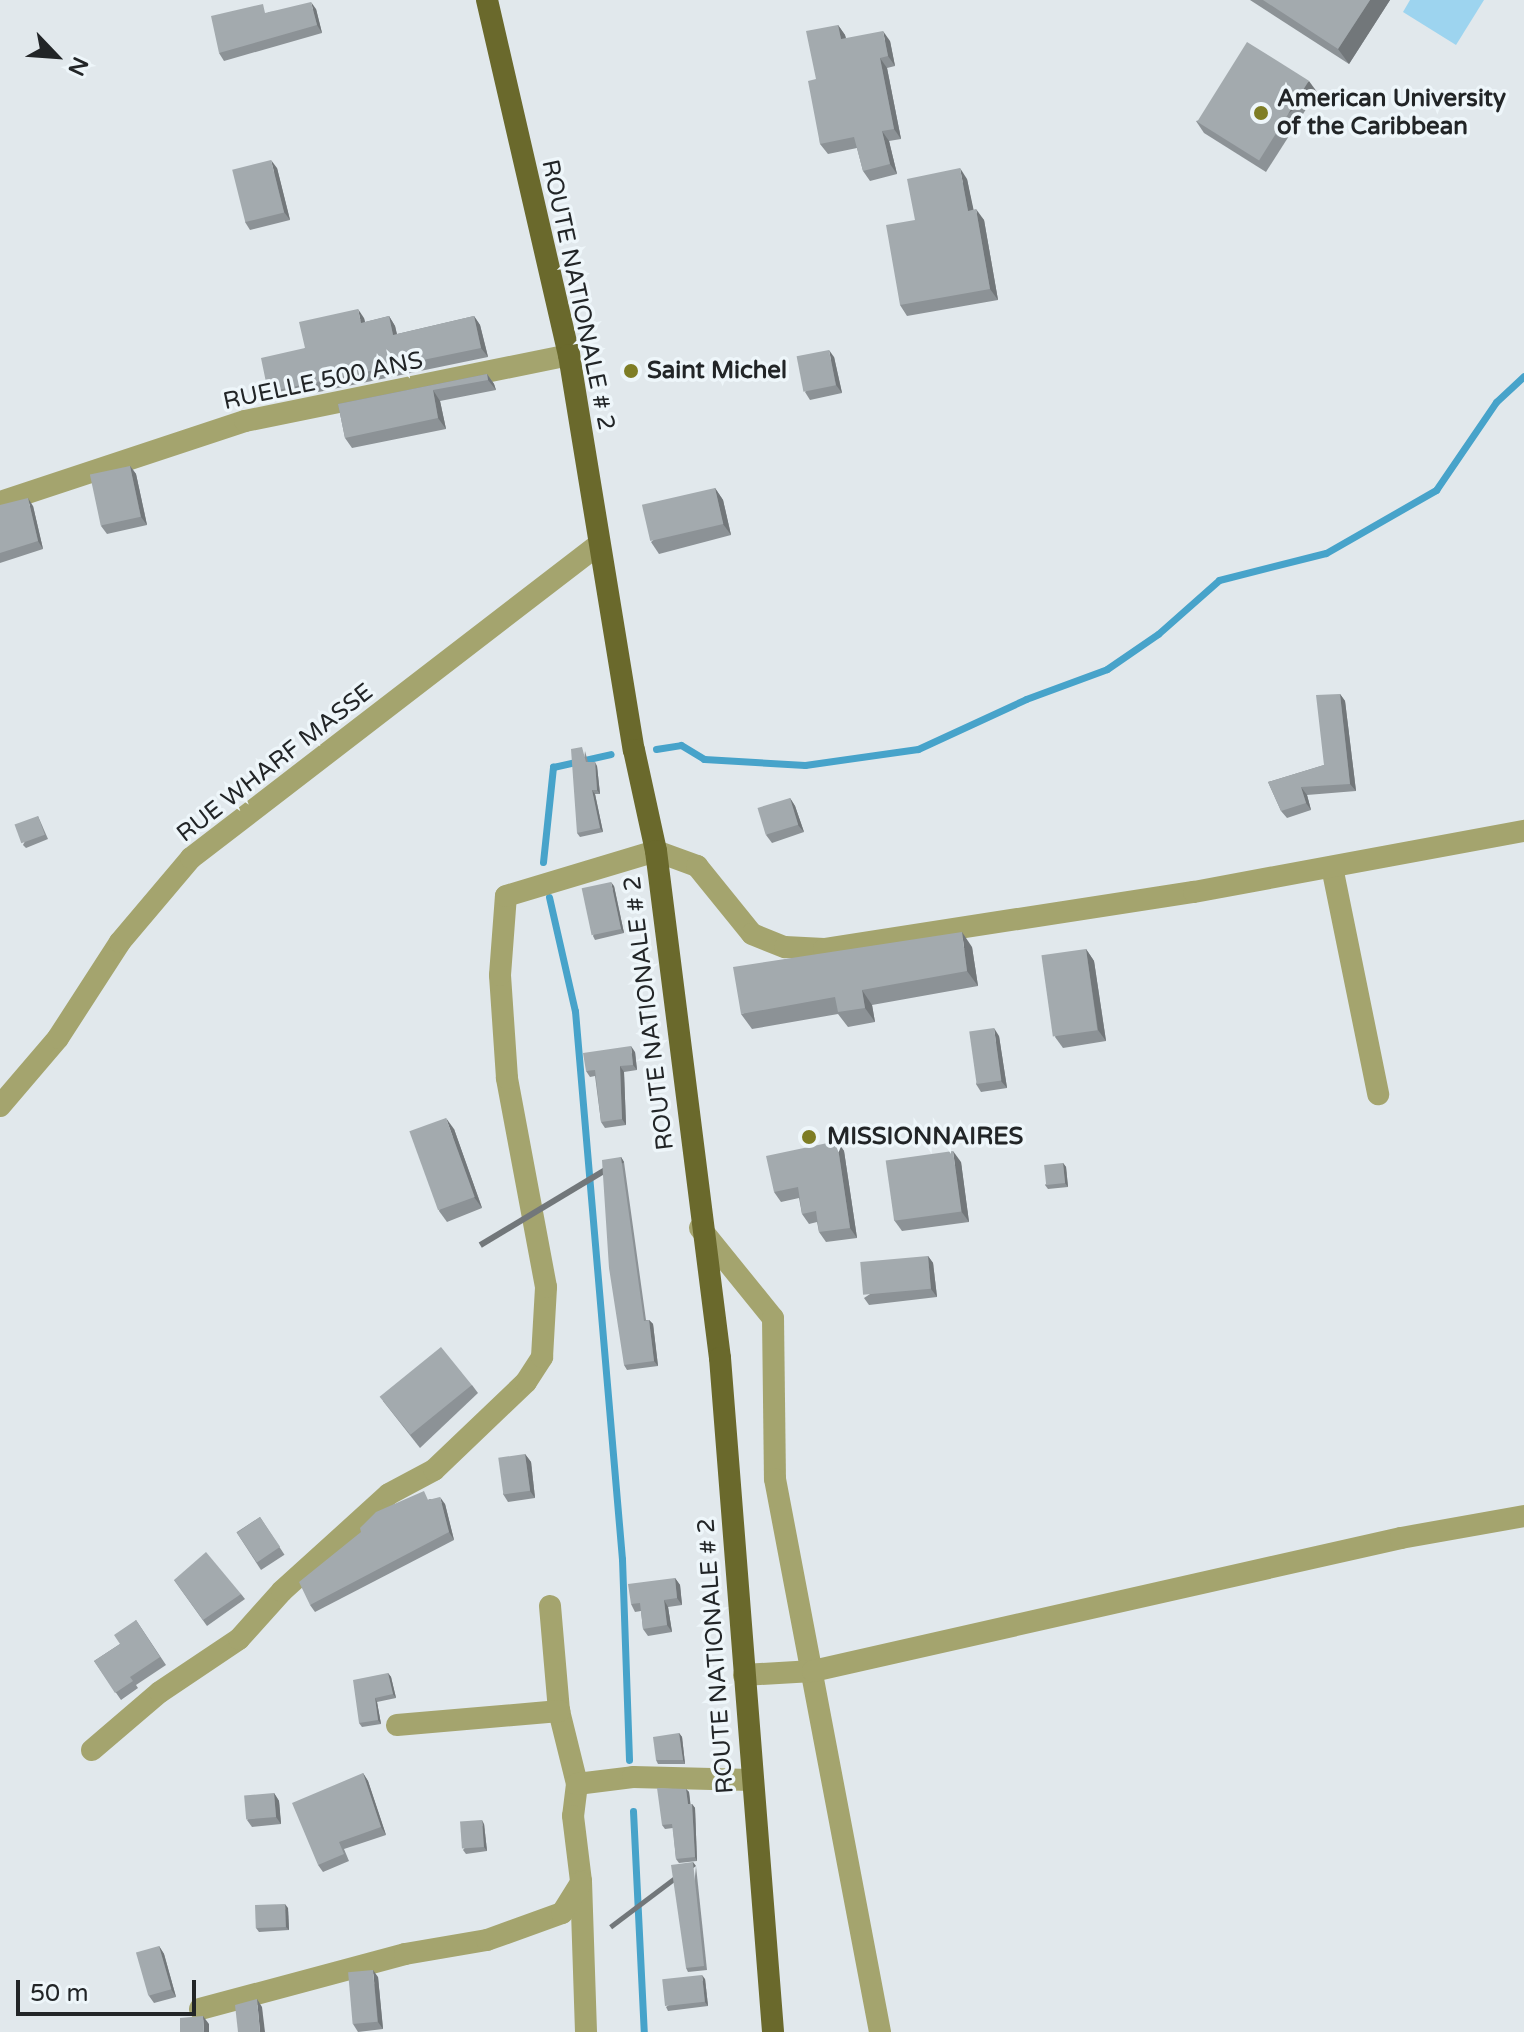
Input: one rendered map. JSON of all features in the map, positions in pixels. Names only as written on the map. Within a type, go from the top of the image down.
[{"type":"main road","name":"ROUTE NATIONALE # 2","points":[[487,0],[569,355],[598,545],[656,851],[700,1228],[720,1358],[773,2032]]},
{"type":"street","name":"RUELLE 500 ANS","points":[[0,502],[245,421],[569,355]]},
{"type":"street","name":"RUE WHARF MASSE","points":[[0,1106],[58,1038],[120,942],[191,858],[598,545]]},
{"type":"street","points":[[92,1750],[160,1692],[239,1639],[343,1533],[389,1494],[434,1470],[526,1382],[542,1357],[546,1287],[507,1078],[500,975],[506,896],[656,851],[697,866],[752,934],[785,947],[824,949],[1332,867],[1524,831]]},
{"type":"street","points":[[1332,867],[1378,1094]]},
{"type":"street","points":[[700,1228],[773,1318],[775,1479],[880,2032]]},
{"type":"street","points":[[744,1675],[813,1671],[1401,1538],[1524,1516]]},
{"type":"street","points":[[550,1606],[559,1711],[577,1784],[573,1816],[581,1881],[586,2032]]},
{"type":"street","points":[[397,1725],[559,1711]]},
{"type":"street","points":[[577,1784],[633,1777],[751,1780]]},
{"type":"street","points":[[200,2009],[405,1954],[487,1940],[562,1913],[581,1881]]},
{"type":"shaded area","points":[[1410,0],[1484,0],[1456,45],[1403,12]]},
{"type":"building","points":[[1263,0],[1370,0],[1338,49]]},
{"type":"building","points":[[311,2],[317,25],[219,53],[211,16],[263,4],[265,13]]},
{"type":"building","points":[[838,25],[841,39],[883,31],[888,56],[880,58],[894,129],[882,131],[890,164],[863,171],[854,137],[820,144],[808,81],[816,79],[806,31]]},
{"type":"building","name":"American University of the Caribbean","points":[[1247,42],[1309,81],[1259,160],[1197,122]]},
{"type":"building","points":[[271,160],[284,212],[245,222],[232,170]]},
{"type":"building","points":[[960,168],[968,211],[976,209],[990,289],[900,305],[886,225],[915,220],[907,179]]},
{"type":"building","points":[[358,309],[361,323],[389,316],[393,335],[474,316],[481,348],[268,392],[261,358],[305,348],[299,322]]},
{"type":"building","points":[[829,350],[836,385],[803,392],[797,356]]},
{"type":"building","points":[[487,374],[488,380],[433,390],[438,418],[345,438],[338,404]]},
{"type":"building","points":[[130,466],[141,517],[101,525],[90,475]]},
{"type":"building","points":[[715,488],[723,524],[650,541],[642,505]]},
{"type":"building","points":[[28,498],[38,541],[0,553],[0,505]]},
{"type":"building","points":[[1340,694],[1350,784],[1301,787],[1306,803],[1281,811],[1268,782],[1324,765],[1316,695]]},
{"type":"building","points":[[582,747],[586,762],[595,762],[597,790],[592,790],[600,828],[577,833],[571,749]]},
{"type":"building","points":[[790,798],[798,825],[766,835],[757,808]]},
{"type":"building","points":[[38,816],[45,835],[21,843],[15,825]]},
{"type":"building","points":[[611,882],[621,929],[592,935],[582,888]]},
{"type":"building","points":[[962,932],[967,971],[862,990],[865,1008],[838,1012],[835,997],[741,1014],[733,967]]},
{"type":"building","points":[[1086,949],[1097,1030],[1053,1036],[1041,955]]},
{"type":"building","points":[[994,1028],[1001,1080],[977,1084],[969,1031]]},
{"type":"building","points":[[631,1046],[633,1065],[620,1066],[622,1119],[601,1122],[595,1070],[586,1071],[583,1053]]},
{"type":"building","points":[[446,1118],[475,1197],[438,1210],[409,1131]]},
{"type":"building","points":[[837,1141],[850,1228],[819,1232],[816,1211],[802,1214],[798,1187],[774,1192],[766,1156]]},
{"type":"building","points":[[953,1151],[961,1211],[894,1221],[886,1160]]},
{"type":"building","points":[[621,1157],[644,1321],[649,1320],[654,1361],[624,1365],[609,1268],[602,1160]]},
{"type":"building","points":[[1063,1163],[1065,1183],[1046,1185],[1044,1165]]},
{"type":"building","points":[[928,1256],[931,1289],[863,1295],[860,1262]]},
{"type":"building","points":[[441,1347],[472,1385],[410,1435],[380,1397]]},
{"type":"building","points":[[525,1454],[530,1491],[503,1494],[498,1458]]},
{"type":"building","points":[[424,1491],[428,1500],[440,1497],[449,1532],[310,1605],[299,1582],[361,1532],[360,1528],[376,1512]]},
{"type":"building","points":[[260,1517],[280,1547],[257,1563],[237,1533]]},
{"type":"building","points":[[206,1552],[241,1594],[203,1620],[174,1580]]},
{"type":"building","points":[[675,1578],[677,1598],[664,1600],[667,1625],[643,1629],[640,1603],[631,1604],[628,1584]]},
{"type":"building","points":[[136,1620],[160,1657],[130,1677],[133,1681],[115,1693],[94,1661],[120,1644],[114,1635]]},
{"type":"building","points":[[388,1673],[393,1694],[375,1698],[378,1720],[359,1723],[353,1680]]},
{"type":"building","points":[[679,1733],[683,1760],[656,1760],[653,1737]]},
{"type":"building","points":[[363,1773],[381,1827],[339,1842],[344,1854],[318,1865],[292,1803]]},
{"type":"building","points":[[657,1788],[686,1789],[688,1804],[692,1804],[695,1857],[676,1859],[672,1824],[662,1825]]},
{"type":"building","points":[[274,1793],[276,1817],[246,1820],[244,1796]]},
{"type":"building","points":[[482,1820],[484,1847],[462,1848],[460,1822]]},
{"type":"building","points":[[693,1862],[704,1966],[686,1968],[671,1865]]},
{"type":"building","points":[[285,1904],[286,1927],[256,1928],[255,1905]]},
{"type":"building","points":[[159,1946],[171,1989],[148,1996],[136,1953]]},
{"type":"building","points":[[373,1970],[378,2022],[353,2024],[348,1972]]},
{"type":"building","points":[[702,1975],[705,2002],[665,2006],[662,1979]]},
{"type":"building","points":[[257,1999],[260,2032],[238,2032],[235,2005]]},
{"type":"building","points":[[203,2016],[204,2032],[180,2032],[180,2018]]},
{"type":"waterway","points":[[656,749],[681,745],[704,759],[805,765],[918,749],[1026,699],[1107,669],[1158,634],[1219,580],[1326,553],[1436,490],[1496,402],[1524,376]]},
{"type":"waterway","points":[[543,862],[553,767],[611,754]]},
{"type":"waterway","points":[[549,897],[575,1011],[622,1559],[629,1760]]},
{"type":"waterway","points":[[633,1811],[644,2032]]},
{"type":"place","name":"American University of the Caribbean","points":[[1261,113]]},
{"type":"place","name":"Saint Michel","points":[[631,371]]},
{"type":"place","name":"MISSIONNAIRES","points":[[809,1137]]}]
